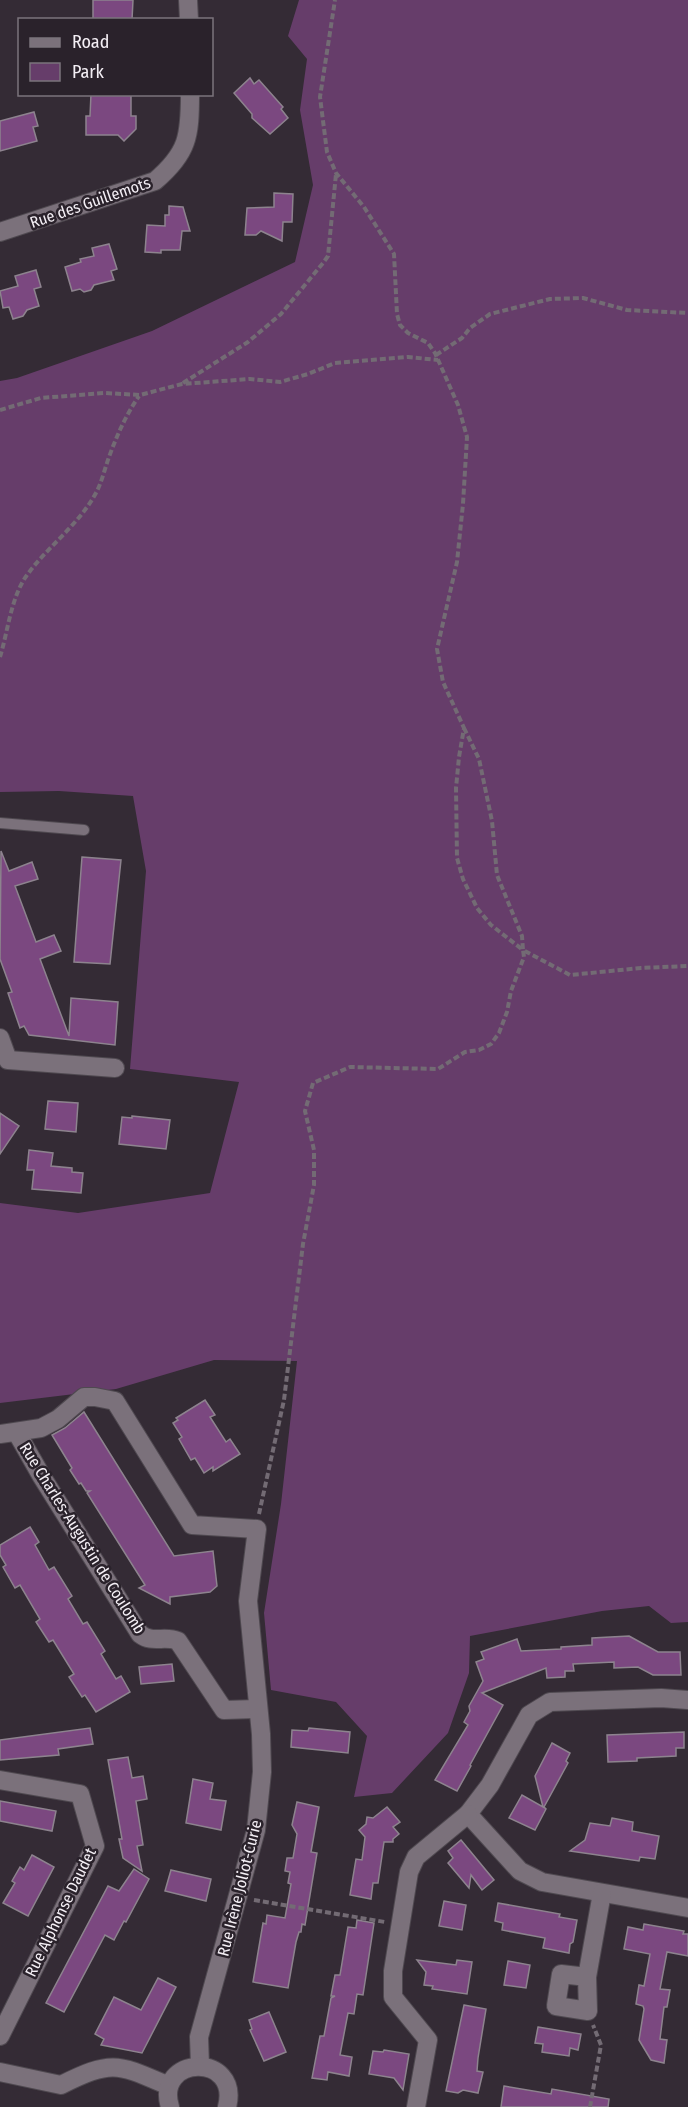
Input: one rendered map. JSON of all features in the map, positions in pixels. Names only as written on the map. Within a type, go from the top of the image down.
[{"type":"street","points":[[188,0],[189,18]]},
{"type":"street","name":"Rue des Guillemots","points":[[0,232],[155,181],[173,166],[187,142],[190,96]]},
{"type":"street","points":[[0,1038],[8,1060],[115,1068]]},
{"type":"street","points":[[9,1434],[41,1428],[58,1419],[84,1397],[115,1401],[192,1525],[256,1530]]},
{"type":"street","name":"Rue Charles-Augustin de Coulomb","points":[[9,1434],[42,1477],[140,1634],[147,1640],[172,1638],[178,1641],[224,1710],[258,1709]]},
{"type":"street","name":"Rue Irène Joliot-Curie","points":[[200,2066],[199,2037],[256,1830],[261,1784],[261,1734],[248,1601],[256,1530]]},
{"type":"street","points":[[416,2107],[428,2040],[393,1997],[393,1971],[409,1872],[416,1857],[468,1814],[490,1785],[529,1715],[550,1702],[661,1698],[688,1700]]},
{"type":"street","name":"Rue Alphonse Daudet","points":[[0,1780],[80,1794],[95,1846],[0,2036]]},
{"type":"street","points":[[468,1814],[520,1871],[542,1881],[688,1908]]},
{"type":"street","points":[[587,1977],[561,1974],[556,2006],[588,2010],[587,1977],[602,1893]]},
{"type":"street","points":[[0,2072],[61,2085],[89,2071],[114,2066],[138,2071],[170,2086]]},
{"type":"street","points":[[170,2107],[168,2095],[174,2078],[181,2071],[200,2066],[218,2072],[224,2079],[228,2088],[229,2107]]},
{"type":"lane","points":[[0,824],[84,830]]},
{"type":"path","points":[[256,1530],[261,1497],[284,1400],[303,1244],[314,1185],[314,1150],[305,1111],[313,1083],[350,1067],[438,1069],[465,1052],[479,1050],[491,1044],[499,1034],[513,984],[524,957],[522,936],[497,875],[492,821],[479,759],[443,682],[437,649],[457,562],[467,436],[458,405],[428,343],[408,333],[400,325],[397,314],[394,254],[364,207],[336,173],[327,152],[320,97],[335,0]]},
{"type":"path","points":[[182,384],[248,342],[281,314],[323,263],[328,256],[336,173]]},
{"type":"path","points":[[0,410],[41,398],[104,393],[140,395],[182,384],[250,379],[280,382],[335,363],[408,357],[437,358],[490,314],[549,299],[583,298],[627,310],[688,314]]},
{"type":"path","points":[[0,657],[14,598],[26,577],[52,544],[86,510],[98,489],[127,413],[140,395]]},
{"type":"path","points":[[464,728],[456,788],[457,858],[477,908],[491,925],[523,950],[570,975],[688,966]]},
{"type":"path","points":[[238,1897],[400,1924]]},
{"type":"path","points":[[588,2010],[601,2044],[590,2107]]},
{"type":"green space","points":[[299,0],[688,0],[688,1622],[671,1623],[649,1606],[602,1611],[470,1636],[469,1673],[448,1733],[392,1793],[354,1797],[367,1736],[336,1702],[271,1690],[264,1613],[281,1504],[297,1361],[214,1360],[116,1389],[0,1403],[0,1203],[78,1213],[210,1193],[239,1082],[130,1069],[146,871],[133,796],[59,791],[0,792],[0,381],[17,378],[152,331],[295,262],[313,185],[300,110],[307,59],[288,36]]},
{"type":"building","points":[[93,0],[133,0],[132,18],[93,18]]},
{"type":"building","points":[[250,78],[254,84],[259,80],[283,107],[281,109],[288,118],[270,134],[252,118],[252,114],[234,93]]},
{"type":"building","points":[[91,96],[131,96],[131,116],[136,116],[136,129],[124,141],[118,135],[86,135],[86,116],[90,116]]},
{"type":"building","points":[[34,112],[38,126],[33,127],[37,141],[0,151],[0,121]]},
{"type":"building","points":[[274,193],[293,194],[292,222],[283,222],[282,241],[261,231],[256,235],[245,235],[247,208],[274,207]]},
{"type":"building","points":[[169,206],[183,207],[190,231],[182,231],[180,250],[161,250],[161,253],[145,252],[147,225],[165,226],[165,215],[169,215]]},
{"type":"building","points":[[109,244],[117,269],[111,271],[114,280],[94,285],[91,290],[84,292],[80,289],[72,291],[65,267],[81,262],[80,259],[94,256],[92,248]]},
{"type":"building","points":[[36,270],[41,287],[34,289],[39,306],[13,319],[9,307],[3,308],[0,291],[18,286],[15,276]]},
{"type":"building","points":[[1,851],[9,871],[32,862],[38,879],[15,886],[36,942],[54,935],[61,951],[40,959],[69,1036],[71,998],[118,1002],[115,1045],[29,1035],[24,1026],[20,1028],[8,993],[12,992],[0,959]]},
{"type":"building","points":[[82,857],[121,860],[110,964],[74,962]]},
{"type":"building","points":[[48,1101],[78,1103],[76,1132],[45,1129]]},
{"type":"building","points":[[0,1113],[19,1126],[0,1154]]},
{"type":"building","points":[[132,1116],[170,1120],[166,1149],[119,1144],[122,1117],[132,1118]]},
{"type":"building","points":[[29,1150],[53,1153],[51,1166],[72,1168],[72,1172],[83,1173],[81,1193],[32,1189],[34,1170],[27,1170]]},
{"type":"building","points":[[205,1400],[215,1415],[210,1417],[226,1442],[230,1439],[240,1454],[213,1471],[213,1467],[204,1473],[195,1458],[191,1460],[179,1439],[182,1437],[173,1423],[178,1420],[176,1418]]},
{"type":"building","points":[[84,1412],[174,1556],[213,1551],[217,1586],[210,1592],[170,1597],[170,1604],[139,1588],[145,1585],[87,1493],[90,1491],[86,1491],[81,1483],[79,1484],[70,1470],[72,1468],[52,1435],[65,1428]]},
{"type":"building","points":[[30,1527],[39,1542],[35,1545],[49,1570],[54,1567],[72,1596],[68,1599],[83,1624],[87,1622],[105,1651],[101,1654],[116,1679],[121,1676],[130,1692],[96,1712],[85,1695],[82,1697],[69,1677],[74,1674],[53,1640],[49,1642],[36,1622],[40,1619],[20,1585],[15,1588],[3,1567],[6,1565],[0,1555],[0,1545]]},
{"type":"building","points":[[629,1636],[658,1652],[680,1652],[681,1675],[653,1675],[638,1667],[614,1668],[614,1662],[573,1664],[574,1671],[565,1671],[565,1677],[547,1678],[546,1668],[482,1693],[503,1705],[471,1766],[457,1791],[435,1780],[468,1725],[464,1722],[470,1711],[469,1706],[483,1681],[476,1662],[484,1659],[481,1652],[517,1639],[521,1651],[592,1645],[592,1638]]},
{"type":"building","points":[[172,1664],[174,1681],[141,1684],[139,1667]]},
{"type":"building","points":[[90,1728],[93,1744],[58,1749],[59,1755],[0,1760],[0,1740]]},
{"type":"building","points":[[309,1728],[350,1732],[348,1753],[291,1747],[292,1730],[308,1731]]},
{"type":"building","points":[[684,1732],[684,1748],[676,1748],[676,1756],[608,1762],[607,1735]]},
{"type":"building","points":[[552,1743],[570,1753],[566,1761],[568,1763],[544,1807],[546,1809],[535,1830],[509,1818],[522,1795],[543,1807],[535,1776]]},
{"type":"building","points":[[128,1757],[132,1778],[143,1776],[147,1799],[136,1801],[143,1845],[137,1846],[142,1871],[123,1858],[119,1839],[122,1839],[108,1760]]},
{"type":"building","points":[[193,1779],[213,1783],[210,1799],[226,1801],[221,1830],[186,1823]]},
{"type":"building","points":[[0,1801],[56,1811],[52,1831],[0,1821]]},
{"type":"building","points":[[297,1802],[319,1807],[311,1852],[317,1853],[305,1925],[302,1924],[296,1942],[288,1988],[253,1982],[263,1923],[266,1924],[267,1915],[285,1918],[291,1884],[288,1883],[290,1872],[285,1871],[287,1858],[293,1858],[297,1834],[292,1825]]},
{"type":"building","points":[[387,1807],[400,1822],[393,1827],[399,1834],[393,1842],[384,1842],[378,1883],[373,1883],[371,1899],[350,1895],[356,1859],[362,1860],[365,1837],[359,1830],[366,1824],[367,1817],[373,1818]]},
{"type":"building","points":[[612,1818],[633,1822],[632,1831],[659,1836],[655,1859],[640,1857],[639,1861],[570,1851],[585,1840],[590,1823],[610,1826]]},
{"type":"building","points":[[461,1840],[494,1880],[482,1890],[471,1875],[469,1888],[448,1863],[453,1858],[448,1851]]},
{"type":"building","points":[[32,1855],[54,1867],[28,1916],[3,1903],[15,1883],[12,1881],[20,1867],[24,1870]]},
{"type":"building","points":[[134,1869],[149,1879],[126,1922],[124,1921],[114,1940],[105,1935],[64,2012],[46,2003],[108,1886],[119,1891]]},
{"type":"building","points":[[171,1870],[211,1879],[206,1901],[165,1891]]},
{"type":"building","points":[[444,1901],[466,1905],[462,1930],[439,1926]]},
{"type":"building","points":[[498,1903],[560,1914],[559,1917],[577,1920],[569,1953],[543,1948],[545,1938],[502,1930],[503,1923],[495,1921]]},
{"type":"building","points":[[357,1920],[374,1923],[363,1995],[357,1994],[354,2014],[348,2013],[340,2055],[352,2057],[349,2076],[328,2072],[327,2080],[312,2078],[320,2036],[324,2036],[331,1998],[335,1996],[331,1996],[335,1975],[340,1975],[348,1927],[356,1928]]},
{"type":"building","points":[[644,1924],[684,1931],[683,1934],[688,1934],[688,1956],[667,1952],[660,1989],[670,1990],[667,2007],[664,2007],[660,2039],[667,2040],[664,2063],[651,2060],[639,2040],[644,2009],[643,2006],[636,2004],[639,1985],[644,1986],[650,1954],[624,1949],[628,1927],[643,1930]]},
{"type":"building","points":[[417,1960],[456,1965],[457,1960],[472,1962],[467,1994],[432,1989],[433,1986],[424,1985],[426,1972]]},
{"type":"building","points":[[508,1961],[530,1965],[526,1988],[504,1985]]},
{"type":"building","points":[[158,1978],[176,1987],[142,2053],[101,2045],[104,2039],[95,2034],[114,1997],[141,2010]]},
{"type":"building","points":[[464,2005],[486,2009],[478,2058],[477,2071],[483,2072],[478,2093],[463,2090],[458,2093],[446,2091]]},
{"type":"building","points":[[269,2012],[286,2052],[264,2061],[250,2030],[252,2029],[249,2020]]},
{"type":"building","points":[[538,2027],[581,2034],[578,2050],[570,2048],[569,2056],[542,2052],[543,2044],[535,2043]]},
{"type":"building","points":[[384,2050],[409,2054],[403,2090],[394,2078],[369,2074],[373,2051],[383,2052]]},
{"type":"building","points":[[504,2086],[551,2094],[552,2089],[609,2099],[608,2107],[501,2107]]}]
